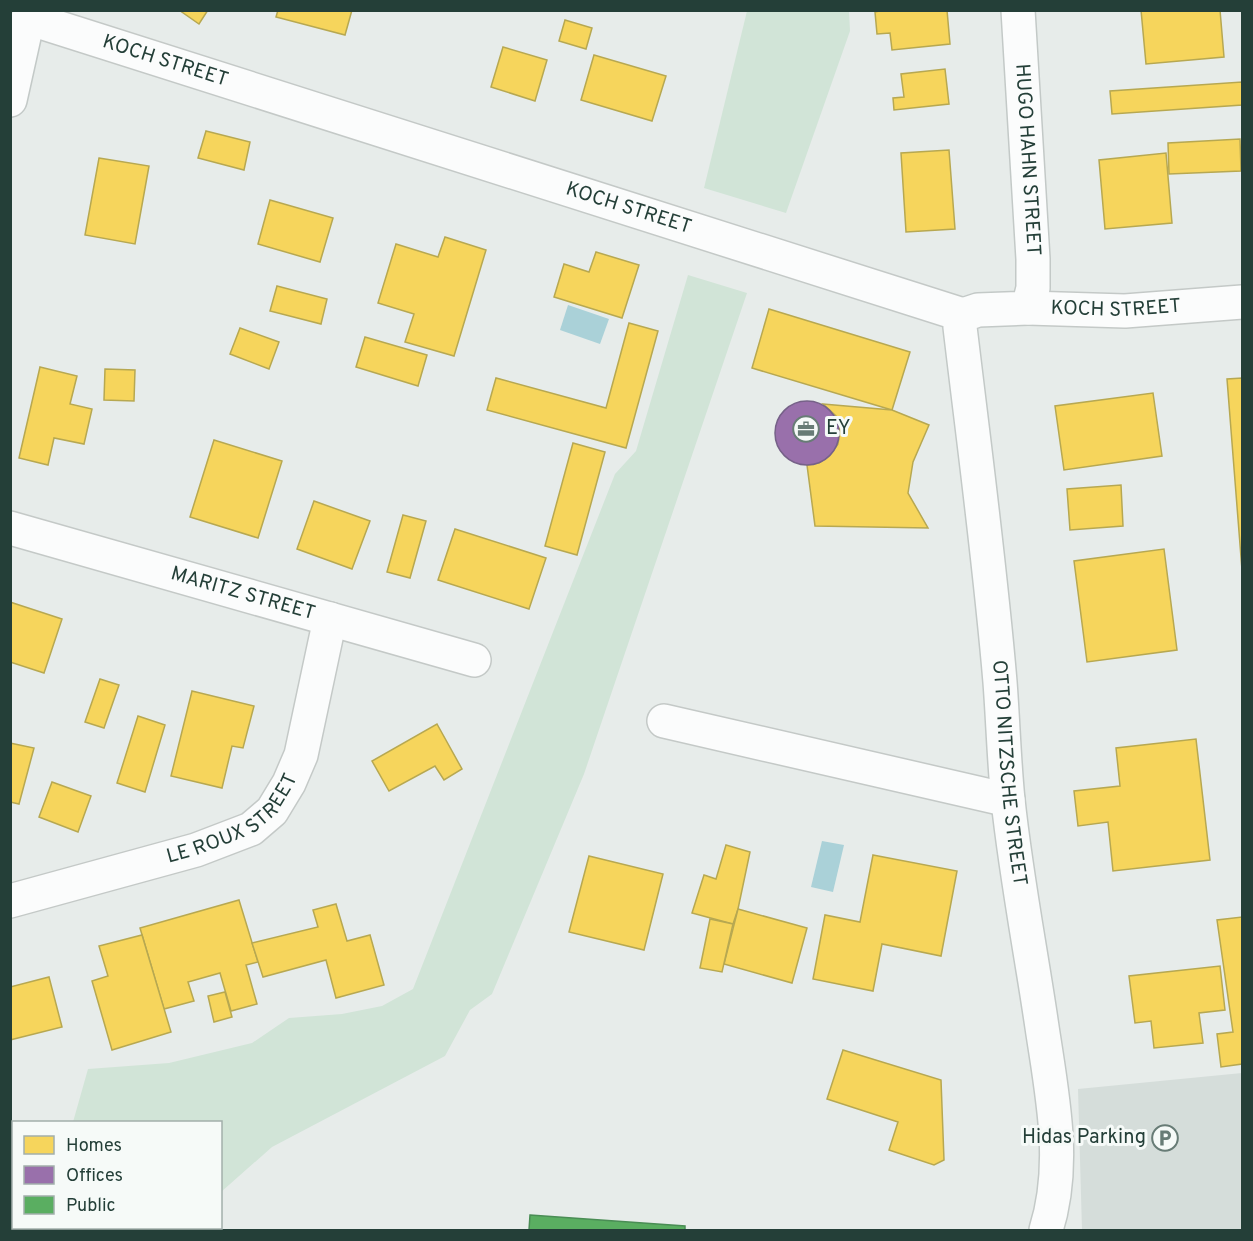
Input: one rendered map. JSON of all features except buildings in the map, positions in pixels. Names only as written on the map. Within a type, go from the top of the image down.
[{"type":"street","name":"HUGO HAHN STREET","points":[[1018,10],[1033,259],[1033,288],[1028,308]]},
{"type":"street","name":"KOCH STREET","points":[[26,13],[963,315],[978,310],[1028,308],[1125,311],[1242,302]]},
{"type":"street","points":[[10,100],[26,13]]},
{"type":"street","name":"OTTO NITZSCHE STREET","points":[[963,315],[960,327],[984,519],[1000,682],[1008,800],[1046,1052],[1057,1142],[1058,1164],[1053,1206],[1046,1230]]},
{"type":"street","name":"MARITZ STREET","points":[[10,528],[474,660]]},
{"type":"street","name":"LE ROUX STREET","points":[[10,900],[196,850],[251,829],[272,811],[289,783],[301,755],[330,619]]},
{"type":"street","points":[[664,721],[1008,800]]},
{"type":"shaded area","name":"Hidas Parking","points":[[1242,1073],[1242,1230],[1082,1230],[1078,1089]]},
{"type":"green space","points":[[747,11],[849,11],[850,31],[786,213],[704,188]]},
{"type":"green space","points":[[688,275],[747,293],[584,774],[492,994],[470,1010],[445,1056],[272,1147],[222,1191],[222,1121],[73,1121],[88,1069],[169,1063],[252,1043],[289,1018],[342,1014],[382,1006],[413,989],[615,474],[636,451]]},
{"type":"green space","points":[[57,1229],[184,1229],[184,1230]]},
{"type":"water","points":[[568,305],[609,319],[600,344],[560,330]]},
{"type":"water","points":[[822,841],[844,845],[833,892],[811,887]]},
{"type":"place","name":"EY","points":[[806,429]]},
{"type":"place","name":"Hidas Parking","points":[[1165,1138]]}]
